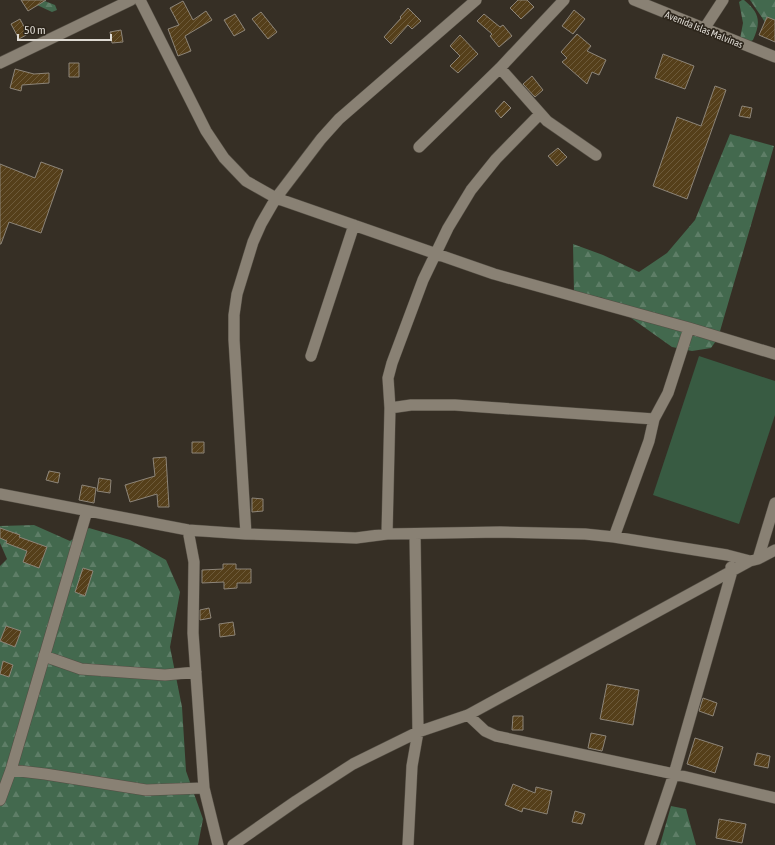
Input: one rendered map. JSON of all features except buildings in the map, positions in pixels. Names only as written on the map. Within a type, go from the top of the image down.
[{"type":"street","points":[[0,63],[131,0]]},
{"type":"street","points":[[140,0],[206,131],[224,158],[246,181],[276,198],[409,244],[435,255],[494,274],[689,328],[775,354]]},
{"type":"street","points":[[246,534],[234,340],[234,315],[237,294],[253,242],[261,224],[276,198],[321,138],[339,119],[476,0]]},
{"type":"street","points":[[419,147],[500,68],[564,0]]},
{"type":"street","name":"Avenida Islas Malvinas","points":[[634,0],[775,57]]},
{"type":"street","points":[[704,29],[723,0]]},
{"type":"street","points":[[500,68],[547,121],[596,155]]},
{"type":"street","points":[[387,534],[390,408],[388,378],[392,363],[423,280],[448,228],[472,190],[496,159],[540,114]]},
{"type":"street","points":[[311,356],[354,225]]},
{"type":"street","points":[[614,537],[649,441],[654,420],[668,393],[689,328]]},
{"type":"street","points":[[390,408],[411,405],[454,405],[654,420]]},
{"type":"street","points":[[0,494],[188,530],[246,534],[356,538],[387,534],[549,532],[614,537],[754,560]]},
{"type":"street","points":[[754,560],[775,503]]},
{"type":"street","points":[[0,800],[11,770],[87,511]]},
{"type":"street","points":[[188,530],[194,562],[193,633],[204,788],[218,845]]},
{"type":"street","points":[[408,845],[412,766],[418,732],[414,534]]},
{"type":"street","points":[[233,845],[296,801],[353,764],[418,732],[468,715],[732,571],[775,550]]},
{"type":"street","points":[[650,845],[674,774],[732,571],[727,555]]},
{"type":"street","points":[[44,656],[81,668],[164,675],[196,672]]},
{"type":"street","points":[[468,715],[485,731],[496,736],[674,774],[775,798]]},
{"type":"street","points":[[11,770],[146,790],[204,788]]},
{"type":"green space","points":[[42,0],[55,5],[57,10],[52,12],[37,5]]},
{"type":"green space","points":[[744,0],[753,9],[758,18],[756,34],[753,40],[749,42],[740,39],[743,23],[739,2]]},
{"type":"green space","points":[[750,0],[775,0],[775,30],[767,25]]},
{"type":"green space","points":[[730,134],[774,146],[718,338],[711,348],[692,351],[672,347],[603,298],[574,292],[573,244],[603,255],[639,272],[667,253],[695,220]]},
{"type":"green space","points":[[699,356],[775,381],[775,415],[739,524],[653,495]]},
{"type":"green space","points":[[34,525],[70,541],[89,528],[130,540],[166,560],[180,592],[170,647],[182,707],[186,771],[203,819],[198,845],[0,845],[0,566],[7,559],[0,543],[0,526]]},
{"type":"green space","points":[[671,806],[686,809],[696,845],[660,845]]}]
